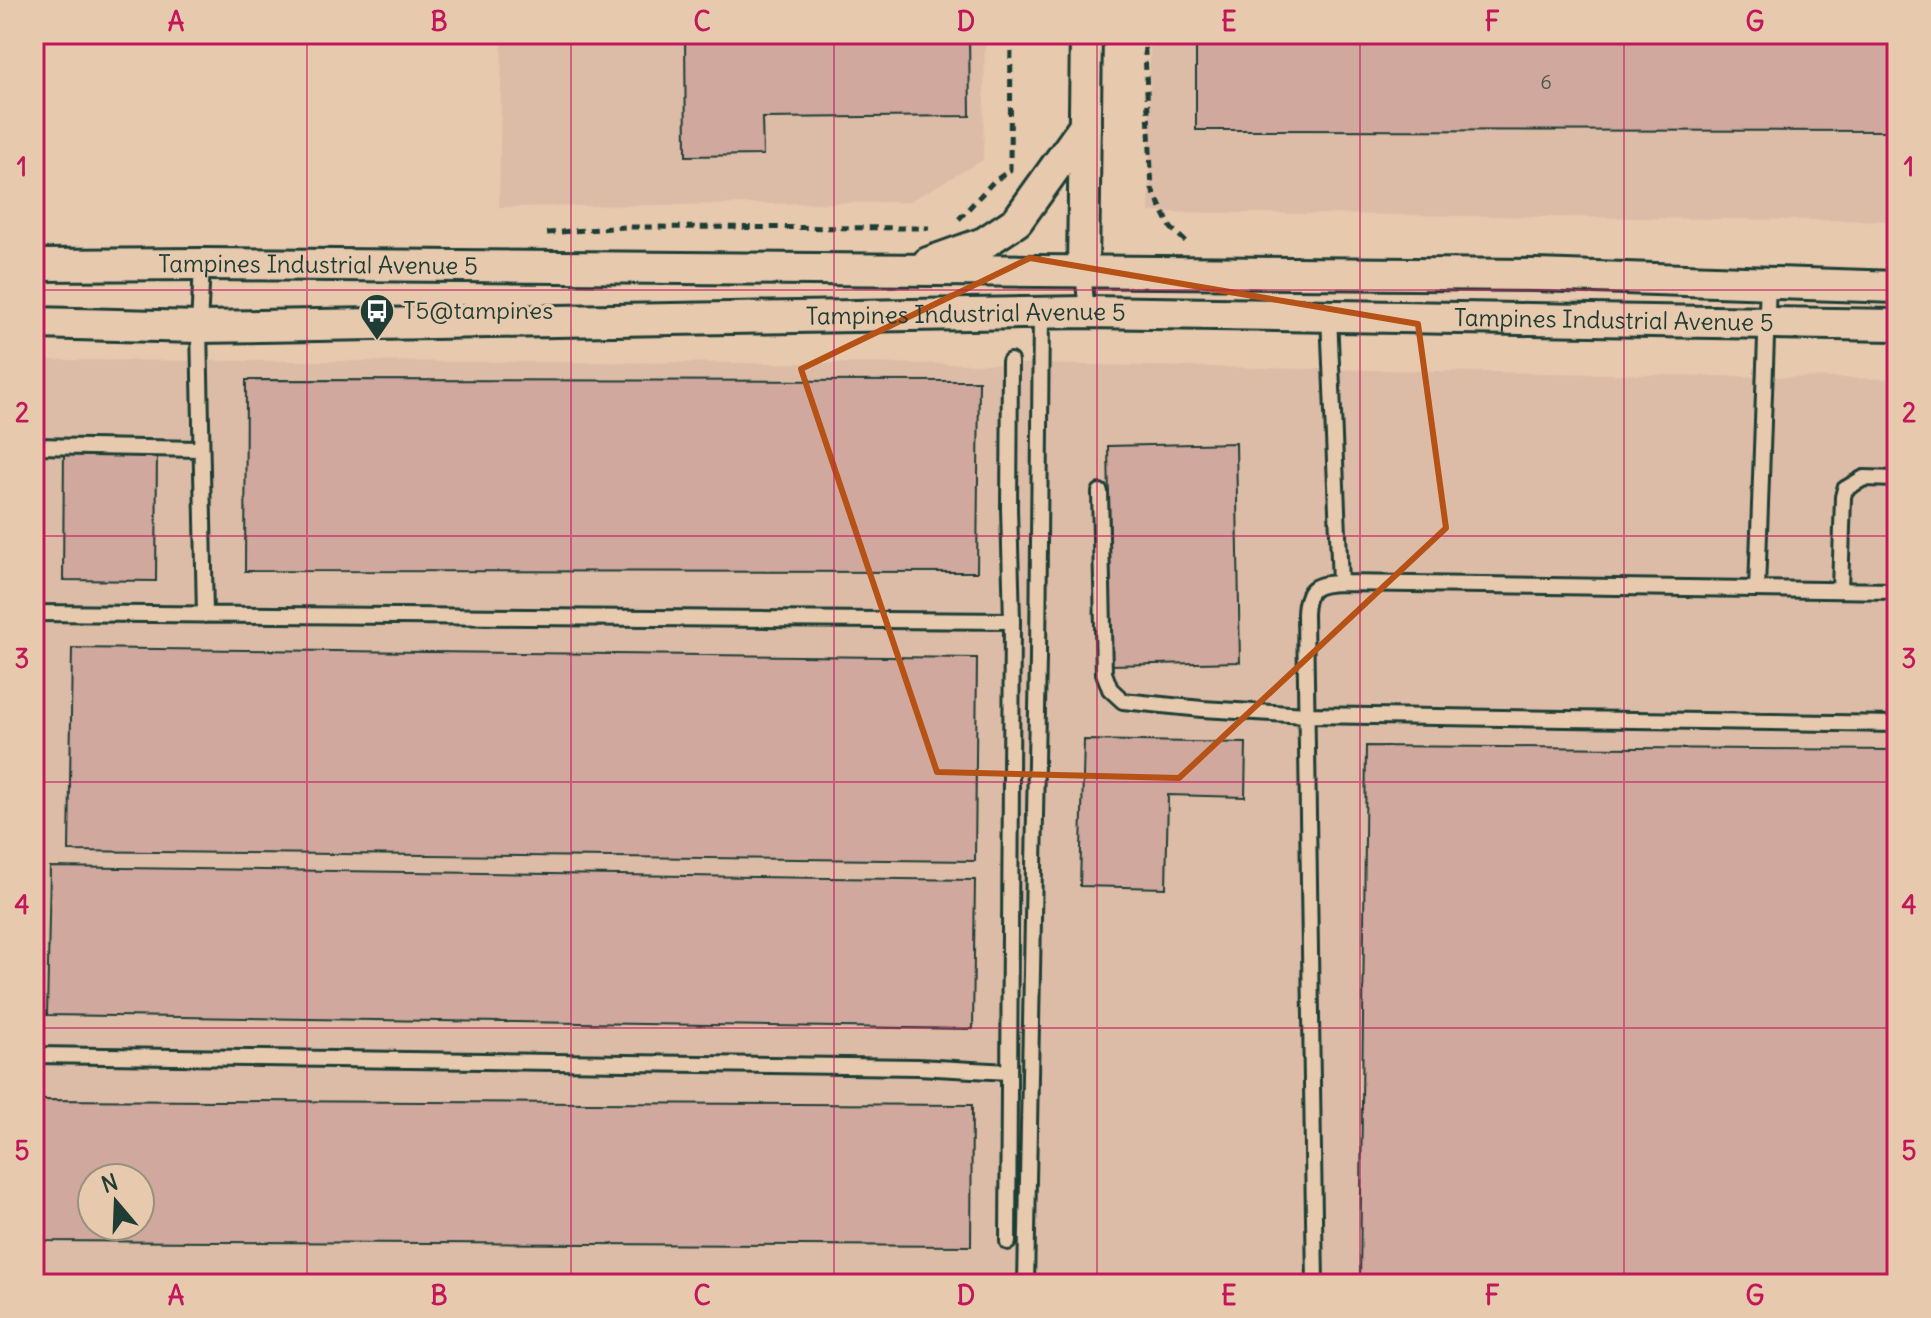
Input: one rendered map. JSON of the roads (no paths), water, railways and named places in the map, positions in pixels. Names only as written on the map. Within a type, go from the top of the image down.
[{"type":"street","points":[[1083,272],[1086,34]]},
{"type":"street","points":[[908,271],[984,243],[1017,221],[1085,126]]},
{"type":"street","name":"Tampines Industrial Avenue 5","points":[[34,265],[1536,275],[1897,287]]},
{"type":"street","name":"Tampines Industrial Avenue 5","points":[[34,323],[199,327],[1087,312],[1897,325]]},
{"type":"lane","points":[[202,264],[199,327],[205,615]]},
{"type":"lane","points":[[1083,272],[1087,312]]},
{"type":"lane","points":[[1757,589],[1768,282]]},
{"type":"lane","points":[[1026,1284],[1041,313]]},
{"type":"lane","points":[[1329,315],[1340,583]]},
{"type":"lane","points":[[1008,1242],[1012,621],[1010,361]]},
{"type":"lane","points":[[34,446],[201,449]]},
{"type":"lane","points":[[1840,590],[1845,489],[1864,478],[1897,479]]},
{"type":"lane","points":[[1100,492],[1104,673],[1110,689],[1123,701],[1307,715],[1897,724]]},
{"type":"lane","points":[[1315,1284],[1306,601],[1312,589],[1340,583],[1897,591]]},
{"type":"lane","points":[[34,613],[956,618],[1012,621]]},
{"type":"lane","points":[[34,1055],[918,1067],[1009,1072]]},
{"type":"place","name":"T5@tampines","points":[[377,342]]}]
